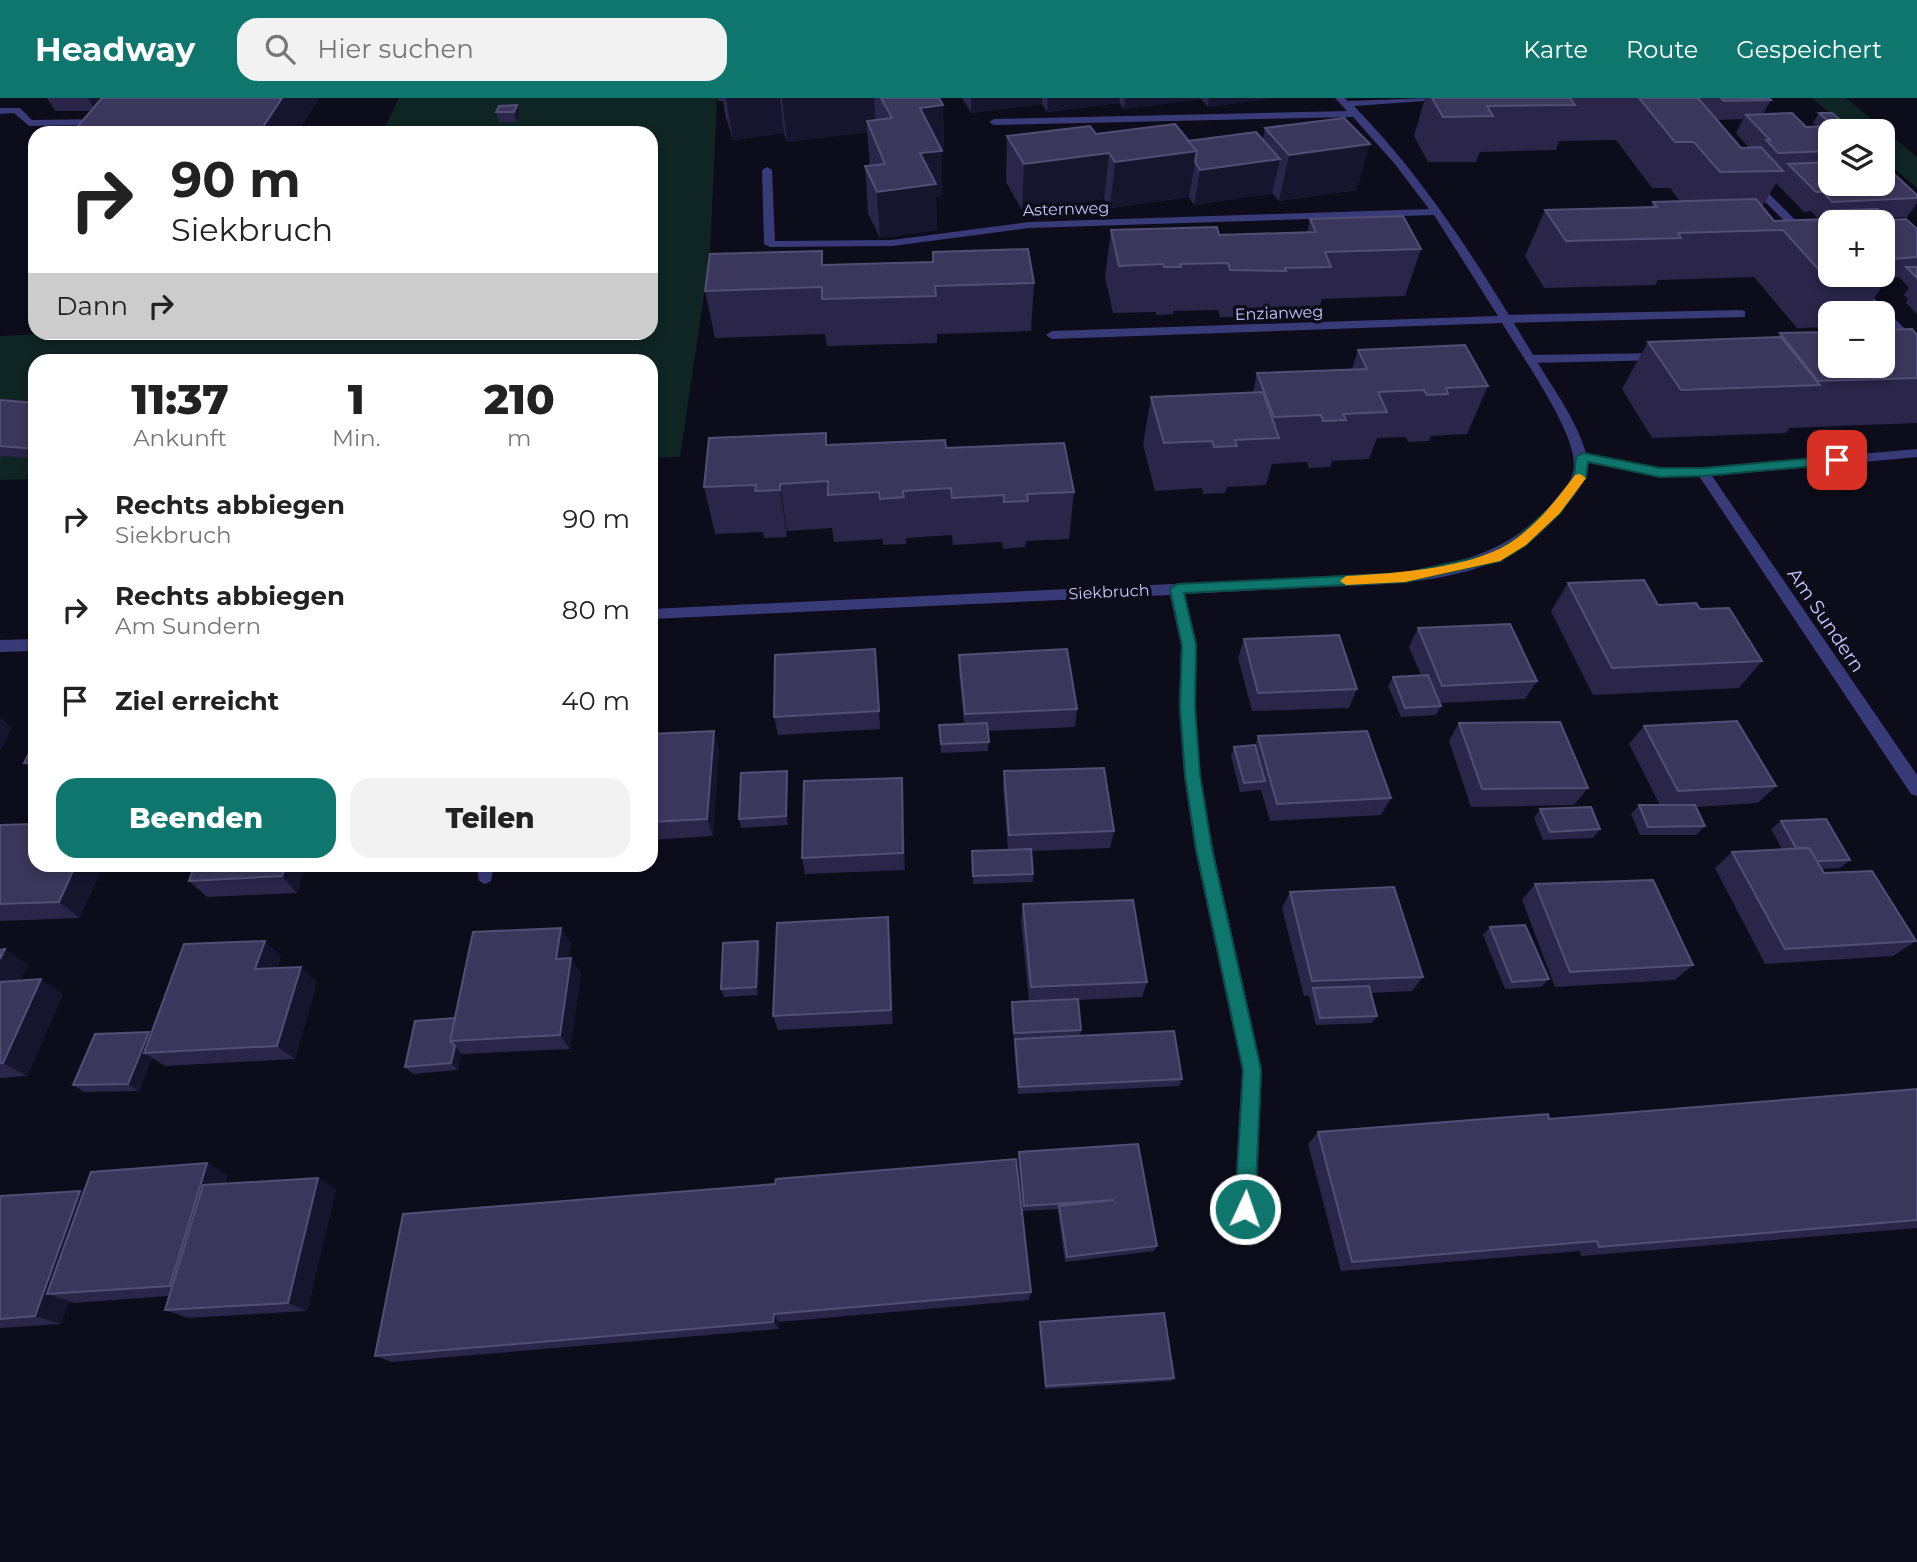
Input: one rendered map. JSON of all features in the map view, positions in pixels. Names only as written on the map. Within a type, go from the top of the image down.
[{"type":"street","points":[[994,122],[1348,106],[1424,98]]},
{"type":"street","points":[[1348,106],[1437,212],[1472,262],[1530,359],[1583,457],[1660,472],[1703,472],[1917,453]]},
{"type":"street","points":[[0,111],[17,110],[29,123],[117,122]]},
{"type":"street","name":"Asternweg","points":[[767,170],[770,244],[892,243],[1030,225],[1437,212]]},
{"type":"street","points":[[1747,178],[1818,248]]},
{"type":"street","points":[[1857,287],[1917,348]]},
{"type":"street","name":"Enzianweg","points":[[1052,335],[1741,314]]},
{"type":"street","points":[[1530,359],[1680,356]]},
{"type":"street","name":"Siekbruch","points":[[658,614],[1405,578],[1496,558],[1522,542],[1556,510],[1580,477],[1583,457]]},
{"type":"street","name":"Am Sundern","points":[[1703,472],[1917,789]]},
{"type":"street","points":[[1177,589],[1189,645],[1187,707],[1192,775],[1204,849],[1252,1070],[1245,1209]]},
{"type":"street","points":[[0,646],[28,645]]},
{"type":"green space","points":[[399,98],[717,98],[710,255],[680,457],[658,458],[658,354],[28,354],[28,479],[0,480],[0,336],[28,335],[28,340],[658,340],[658,126],[385,126]]},
{"type":"green space","points":[[1812,98],[1846,98],[1871,119],[1837,119]]},
{"type":"green space","points":[[1895,139],[1917,157],[1917,188],[1895,169]]},
{"type":"building","points":[[102,98],[282,98],[264,126],[78,126]]},
{"type":"building","points":[[881,98],[939,98],[943,105],[920,108],[942,151],[920,153],[936,184],[877,192],[865,166],[885,164],[867,121],[892,118]]},
{"type":"building","points":[[1432,98],[1570,98],[1575,105],[1487,106],[1493,116],[1443,117]]},
{"type":"building","points":[[1639,98],[1698,98],[1741,148],[1761,147],[1783,171],[1720,172],[1694,142],[1675,142]]},
{"type":"building","points":[[1721,98],[1769,98],[1771,100],[1724,101]]},
{"type":"building","points":[[517,105],[514,112],[496,112],[499,106]]},
{"type":"building","points":[[1792,113],[1806,127],[1818,126],[1818,151],[1778,153],[1766,140],[1770,140],[1746,115]]},
{"type":"building","points":[[1819,113],[1832,113],[1839,119],[1826,119]]},
{"type":"building","points":[[1344,118],[1370,144],[1289,155],[1265,128]]},
{"type":"building","points":[[1175,124],[1197,151],[1115,162],[1109,153],[1024,164],[1007,136],[1090,126],[1096,134]]},
{"type":"building","points":[[1256,132],[1280,159],[1200,170],[1195,162],[1197,151],[1188,141]]},
{"type":"building","points":[[1818,163],[1818,192],[1816,192],[1788,164]]},
{"type":"building","points":[[1895,175],[1917,195],[1917,198],[1832,202],[1827,196],[1895,196]]},
{"type":"building","points":[[1756,199],[1774,221],[1818,219],[1818,269],[1783,230],[1678,233],[1681,238],[1566,241],[1545,210],[1657,207],[1653,202]]},
{"type":"building","points":[[1403,216],[1421,249],[1325,252],[1331,267],[1285,268],[1286,271],[1230,270],[1228,263],[1180,264],[1181,267],[1164,267],[1163,264],[1119,266],[1111,230],[1217,227],[1219,235],[1316,232],[1310,219]]},
{"type":"building","points":[[1906,219],[1917,229],[1917,257],[1895,259],[1895,220]]},
{"type":"building","points":[[1028,249],[1034,283],[935,286],[936,296],[822,299],[822,287],[705,291],[710,254],[822,251],[822,265],[933,262],[933,252]]},
{"type":"building","points":[[1906,267],[1917,267],[1917,278]]},
{"type":"building","points":[[1912,329],[1917,335],[1917,378],[1818,381],[1780,333],[1818,332],[1818,378],[1895,378],[1895,330]]},
{"type":"building","points":[[1781,337],[1820,385],[1681,390],[1648,342]]},
{"type":"building","points":[[1465,345],[1488,386],[1446,388],[1448,394],[1427,395],[1424,390],[1378,392],[1387,412],[1343,414],[1346,420],[1323,421],[1321,415],[1274,417],[1257,373],[1367,369],[1358,350]]},
{"type":"building","points":[[1263,392],[1279,438],[1235,440],[1237,446],[1214,447],[1212,441],[1164,443],[1151,397]]},
{"type":"building","points":[[0,400],[28,402],[28,448],[0,446]]},
{"type":"building","points":[[826,433],[826,445],[945,440],[946,448],[1064,443],[1074,492],[1027,494],[1028,501],[1004,502],[1004,495],[952,498],[951,488],[903,491],[904,497],[880,499],[879,492],[828,495],[828,481],[780,484],[780,490],[755,491],[756,485],[704,487],[709,438]]},
{"type":"building","points":[[1644,580],[1658,605],[1696,603],[1700,609],[1729,608],[1762,661],[1612,668],[1568,583]]},
{"type":"building","points":[[1510,624],[1537,681],[1442,686],[1418,628]]},
{"type":"building","points":[[1339,635],[1357,689],[1258,693],[1244,639]]},
{"type":"building","points":[[875,649],[879,711],[774,717],[775,655]]},
{"type":"building","points":[[1067,649],[1077,709],[965,714],[959,655]]},
{"type":"building","points":[[1428,675],[1441,706],[1405,708],[1393,677]]},
{"type":"building","points":[[1737,721],[1776,786],[1678,791],[1644,726]]},
{"type":"building","points":[[1560,722],[1588,788],[1482,789],[1459,723]]},
{"type":"building","points":[[987,723],[989,742],[941,744],[939,725]]},
{"type":"building","points":[[714,731],[707,819],[658,822],[658,734]]},
{"type":"building","points":[[1367,731],[1391,798],[1277,804],[1258,736]]},
{"type":"building","points":[[1255,745],[1265,781],[1244,783],[1234,747]]},
{"type":"building","points":[[1104,768],[1114,831],[1009,835],[1004,771]]},
{"type":"building","points":[[787,771],[786,816],[739,819],[741,773]]},
{"type":"building","points":[[902,778],[903,853],[802,858],[804,781]]},
{"type":"building","points":[[1639,805],[1695,805],[1705,826],[1648,827]]},
{"type":"building","points":[[1591,807],[1600,829],[1550,832],[1540,809]]},
{"type":"building","points":[[1826,819],[1850,860],[1817,861],[1809,848],[1796,848],[1781,821]]},
{"type":"building","points":[[28,824],[28,872],[72,872],[59,902],[0,904],[0,825]]},
{"type":"building","points":[[1809,848],[1824,873],[1872,871],[1916,941],[1785,949],[1732,852]]},
{"type":"building","points":[[1031,849],[1033,874],[973,876],[972,851]]},
{"type":"building","points":[[192,872],[283,872],[282,876],[189,881]]},
{"type":"building","points":[[1653,880],[1693,965],[1570,972],[1535,884]]},
{"type":"building","points":[[1394,887],[1423,977],[1312,981],[1290,892]]},
{"type":"building","points":[[1133,900],[1147,982],[1031,987],[1023,904]]},
{"type":"building","points":[[888,917],[891,1010],[773,1016],[777,923]]},
{"type":"building","points":[[1525,925],[1549,979],[1512,982],[1490,927]]},
{"type":"building","points":[[561,928],[556,959],[571,958],[560,1035],[450,1041],[473,932]]},
{"type":"building","points":[[265,941],[255,969],[301,967],[277,1046],[144,1053],[184,944]]},
{"type":"building","points":[[758,941],[756,987],[721,989],[723,943]]},
{"type":"building","points":[[41,979],[3,1063],[0,1063],[0,982]]},
{"type":"building","points":[[1369,986],[1377,1016],[1320,1018],[1313,988]]},
{"type":"building","points":[[1078,999],[1081,1030],[1014,1033],[1012,1002]]},
{"type":"building","points":[[455,1018],[450,1041],[455,1046],[451,1063],[405,1067],[415,1021]]},
{"type":"building","points":[[1174,1031],[1182,1079],[1019,1087],[1015,1039]]},
{"type":"building","points":[[149,1032],[128,1084],[73,1085],[95,1034]]},
{"type":"building","points":[[1917,1089],[1917,1220],[1599,1247],[1597,1241],[1352,1262],[1318,1132],[1548,1114],[1549,1119]]},
{"type":"building","points":[[1138,1144],[1157,1246],[1067,1257],[1059,1206],[1114,1200],[1024,1206],[1019,1152]]},
{"type":"building","points":[[1016,1159],[1031,1292],[774,1314],[773,1322],[375,1356],[403,1214],[775,1184],[776,1179]]},
{"type":"building","points":[[207,1163],[170,1286],[47,1294],[91,1172]]},
{"type":"building","points":[[318,1178],[288,1303],[165,1310],[203,1185]]},
{"type":"building","points":[[80,1191],[35,1316],[0,1319],[0,1196]]},
{"type":"building","points":[[1164,1313],[1174,1378],[1046,1386],[1040,1322]]},
{"type":"slow traffic","points":[[1346,581],[1405,578],[1496,558],[1522,542],[1556,510],[1580,478]]},
{"type":"route","points":[[1245,1209],[1252,1070],[1204,849],[1192,775],[1187,707],[1189,645],[1177,589],[1405,578],[1496,558],[1522,542],[1556,510],[1580,477],[1583,457],[1660,472],[1703,472],[1837,460]]}]
